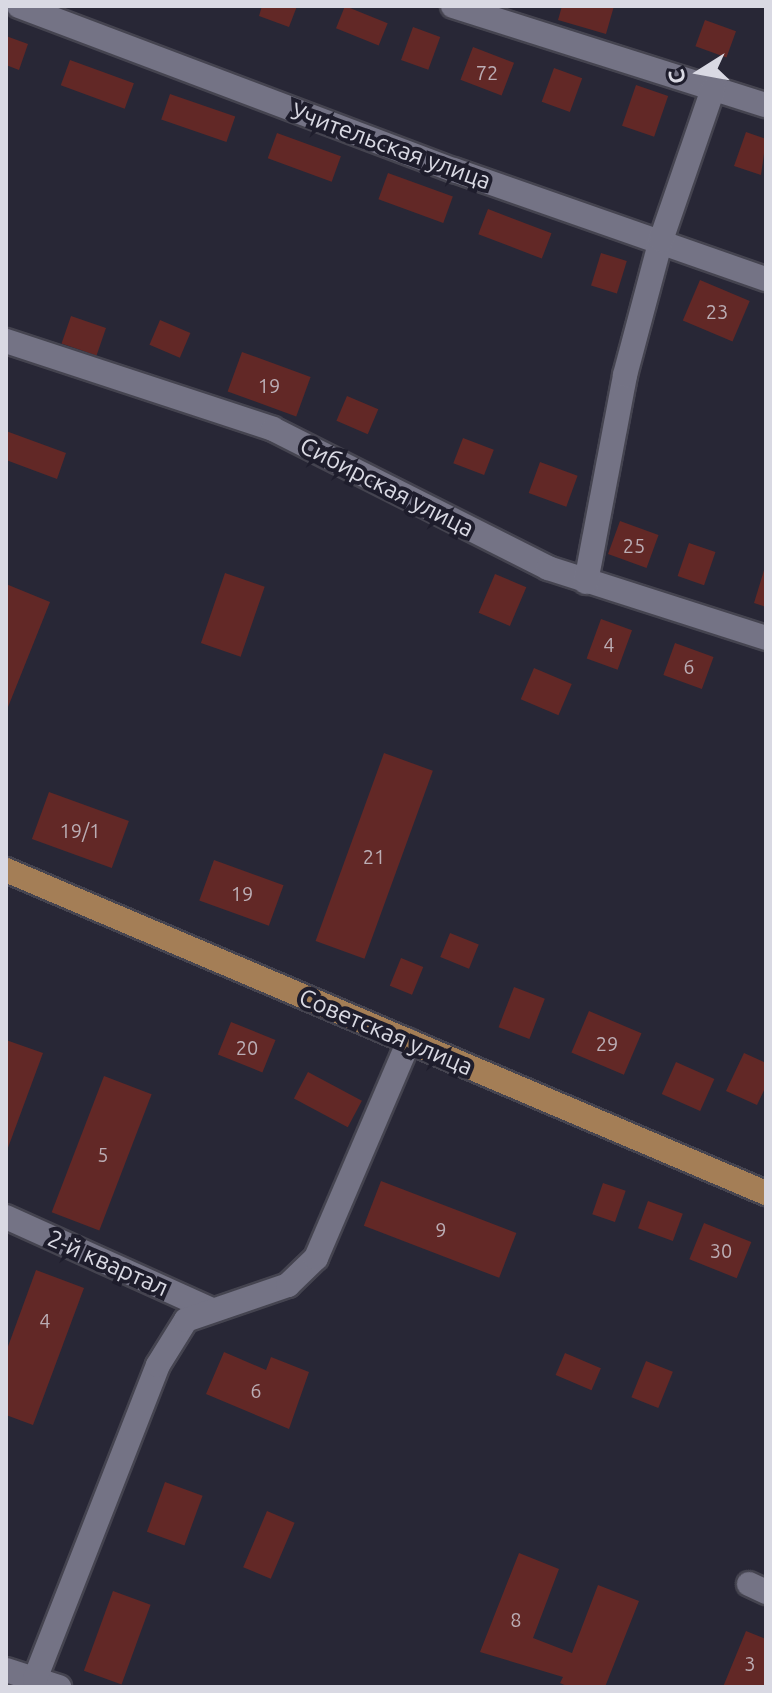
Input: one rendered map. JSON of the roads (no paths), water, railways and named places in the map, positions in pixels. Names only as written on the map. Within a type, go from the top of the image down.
[{"type":"main road","name":"Советская улица","points":[[6,870],[766,1193]]},
{"type":"street","name":"Учительская улица","points":[[19,6],[454,170],[766,279]]},
{"type":"street","points":[[453,6],[766,105]]},
{"type":"street","points":[[586,582],[625,375],[661,240],[713,89]]},
{"type":"street","name":"Сибирская улица","points":[[6,341],[273,429],[548,568],[766,638]]},
{"type":"street","points":[[35,1679],[158,1365],[186,1320],[210,1309],[254,1300],[288,1285],[316,1258],[409,1041]]},
{"type":"street","name":"2-й квартал","points":[[6,1217],[210,1309]]},
{"type":"street","points":[[6,1670],[59,1687]]}]
